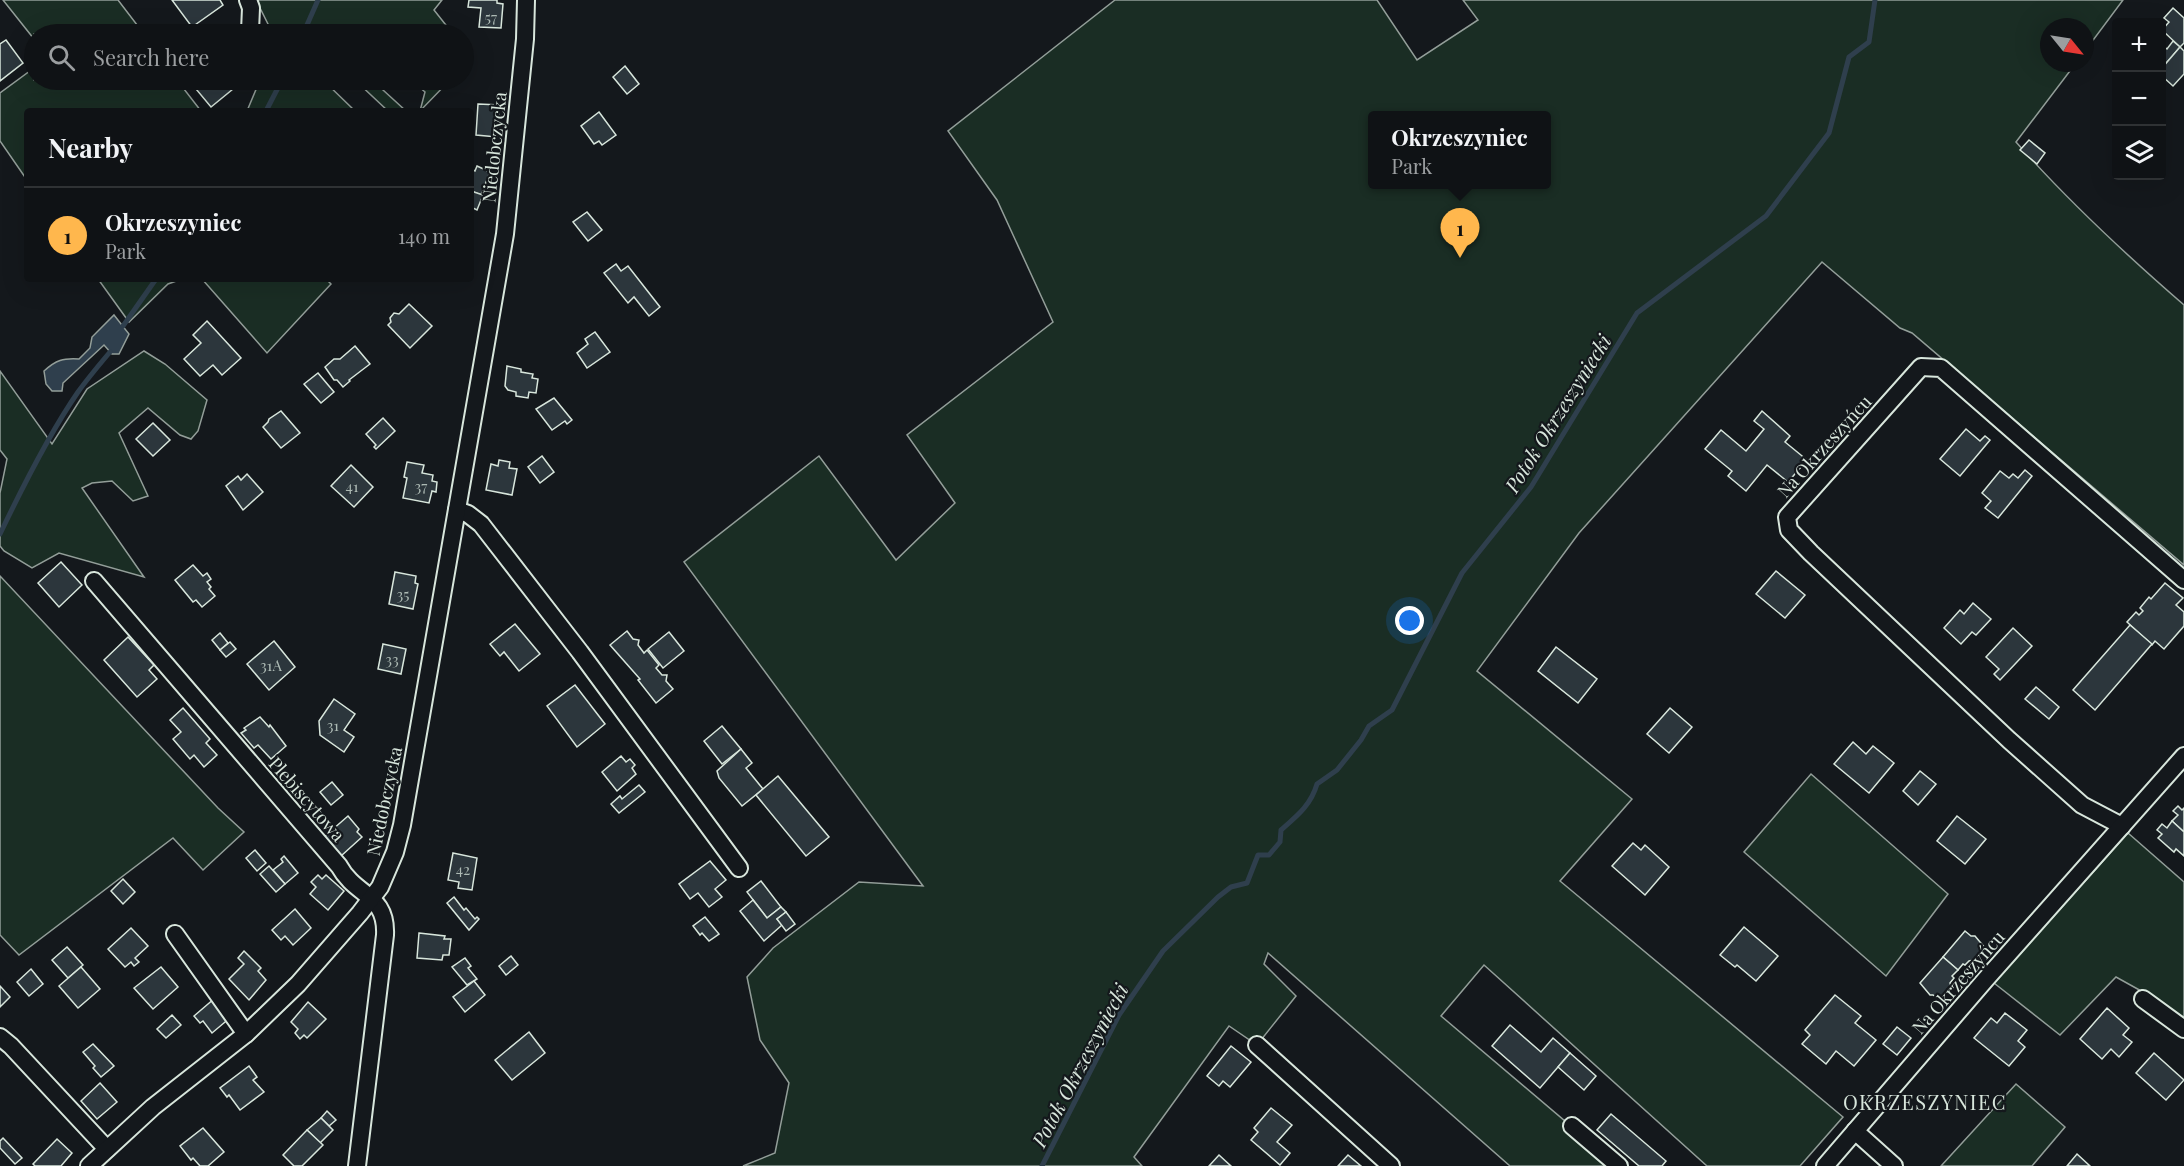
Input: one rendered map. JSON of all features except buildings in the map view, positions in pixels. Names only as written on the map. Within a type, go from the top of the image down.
[{"type":"street","points":[[248,0],[251,8],[250,24]]},
{"type":"street","name":"Niedobczycka","points":[[372,899],[388,871],[399,840],[505,234],[525,39],[526,0]]},
{"type":"street","name":"Na Okrzeszyńcu","points":[[2122,826],[2082,805],[2009,740],[1811,553],[1789,530],[1787,517],[1921,367],[1941,368],[2184,580]]},
{"type":"street","points":[[457,510],[468,514],[481,524],[580,652],[739,868]]},
{"type":"street","name":"Plebiscytowa","points":[[94,581],[339,866],[345,877],[372,899]]},
{"type":"street","name":"Na Okrzeszyńcu","points":[[1825,1166],[1978,988],[2184,756]]},
{"type":"street","points":[[89,1166],[160,1101],[246,1034],[298,984],[372,899],[383,913],[386,928],[357,1166]]},
{"type":"street","points":[[175,934],[246,1034]]},
{"type":"street","points":[[2143,999],[2184,1029]]},
{"type":"street","points":[[0,1037],[107,1149]]},
{"type":"street","points":[[1257,1045],[1391,1166]]},
{"type":"street","points":[[1572,1126],[1619,1166]]},
{"type":"street","points":[[1855,1131],[1894,1166]]},
{"type":"green space","points":[[3,0],[118,0],[136,24],[24,24],[24,26]]},
{"type":"green space","points":[[256,0],[442,0],[434,10],[445,24],[268,24]]},
{"type":"green space","points":[[1115,0],[1377,0],[1417,60],[1478,20],[1463,0],[2123,0],[2094,39],[2094,18],[2040,18],[2040,72],[2069,72],[2016,142],[2097,226],[2184,305],[2184,565],[1912,333],[1900,328],[1822,262],[1579,533],[1477,671],[1632,799],[1560,881],[1843,1117],[1800,1166],[1707,1166],[1484,965],[1441,1016],[1618,1166],[1510,1166],[1268,953],[1264,964],[1296,996],[1257,1045],[1229,1026],[1134,1157],[1142,1166],[743,1166],[775,1153],[789,1083],[760,1040],[747,977],[773,948],[859,882],[923,886],[684,562],[819,456],[896,560],[955,503],[907,435],[1053,322],[997,200],[948,131]]},
{"type":"green space","points":[[24,75],[24,90],[185,90],[199,108],[24,108],[24,176],[0,141],[0,93]]},
{"type":"green space","points":[[256,90],[333,90],[352,108],[248,108]]},
{"type":"green space","points":[[366,90],[383,90],[403,108],[385,108]]},
{"type":"green space","points":[[423,90],[440,90],[421,108],[425,92]]},
{"type":"green space","points":[[100,282],[174,282],[168,284],[129,322]]},
{"type":"green space","points":[[205,282],[329,282],[331,284],[267,353]]},
{"type":"green space","points":[[144,351],[165,364],[207,400],[198,431],[191,439],[180,435],[148,408],[119,433],[148,496],[133,501],[112,481],[92,483],[82,488],[144,577],[59,553],[32,568],[4,551],[0,546],[0,493],[7,459],[0,450],[0,371],[52,444],[87,389]]},
{"type":"green space","points":[[0,576],[218,808],[244,832],[203,870],[173,838],[19,955],[0,935]]},
{"type":"green space","points":[[1811,774],[1948,894],[1886,976],[1744,852]]},
{"type":"green space","points":[[2128,833],[2184,882],[2184,1019],[2161,1002],[2116,977],[2060,1035],[1994,983]]},
{"type":"green space","points":[[2016,1084],[2065,1127],[2032,1166],[1941,1166]]},
{"type":"water","points":[[114,315],[129,334],[119,354],[112,354],[104,345],[63,383],[62,391],[52,391],[46,384],[44,371],[60,360],[79,359],[90,348],[92,337]]},
{"type":"waterway","points":[[307,24],[318,0]]},
{"type":"waterway","name":"Potok Okrzeszyniecki","points":[[1042,1166],[1119,1015],[1163,951],[1218,897],[1231,887],[1247,883],[1258,855],[1269,855],[1280,842],[1281,830],[1307,804],[1317,784],[1337,770],[1369,726],[1392,710],[1462,573],[1531,487],[1637,313],[1766,216],[1829,133],[1849,57],[1869,42],[1875,0]]},
{"type":"waterway","points":[[268,108],[277,90]]},
{"type":"waterway","points":[[123,326],[154,282]]},
{"type":"waterway","points":[[0,534],[57,425],[78,392],[110,352]]},
{"type":"place","name":"Okrzeszyniec","points":[[1460,258]]},
{"type":"district","name":"OKRZESZYNIEC","points":[[1925,1101]]}]
